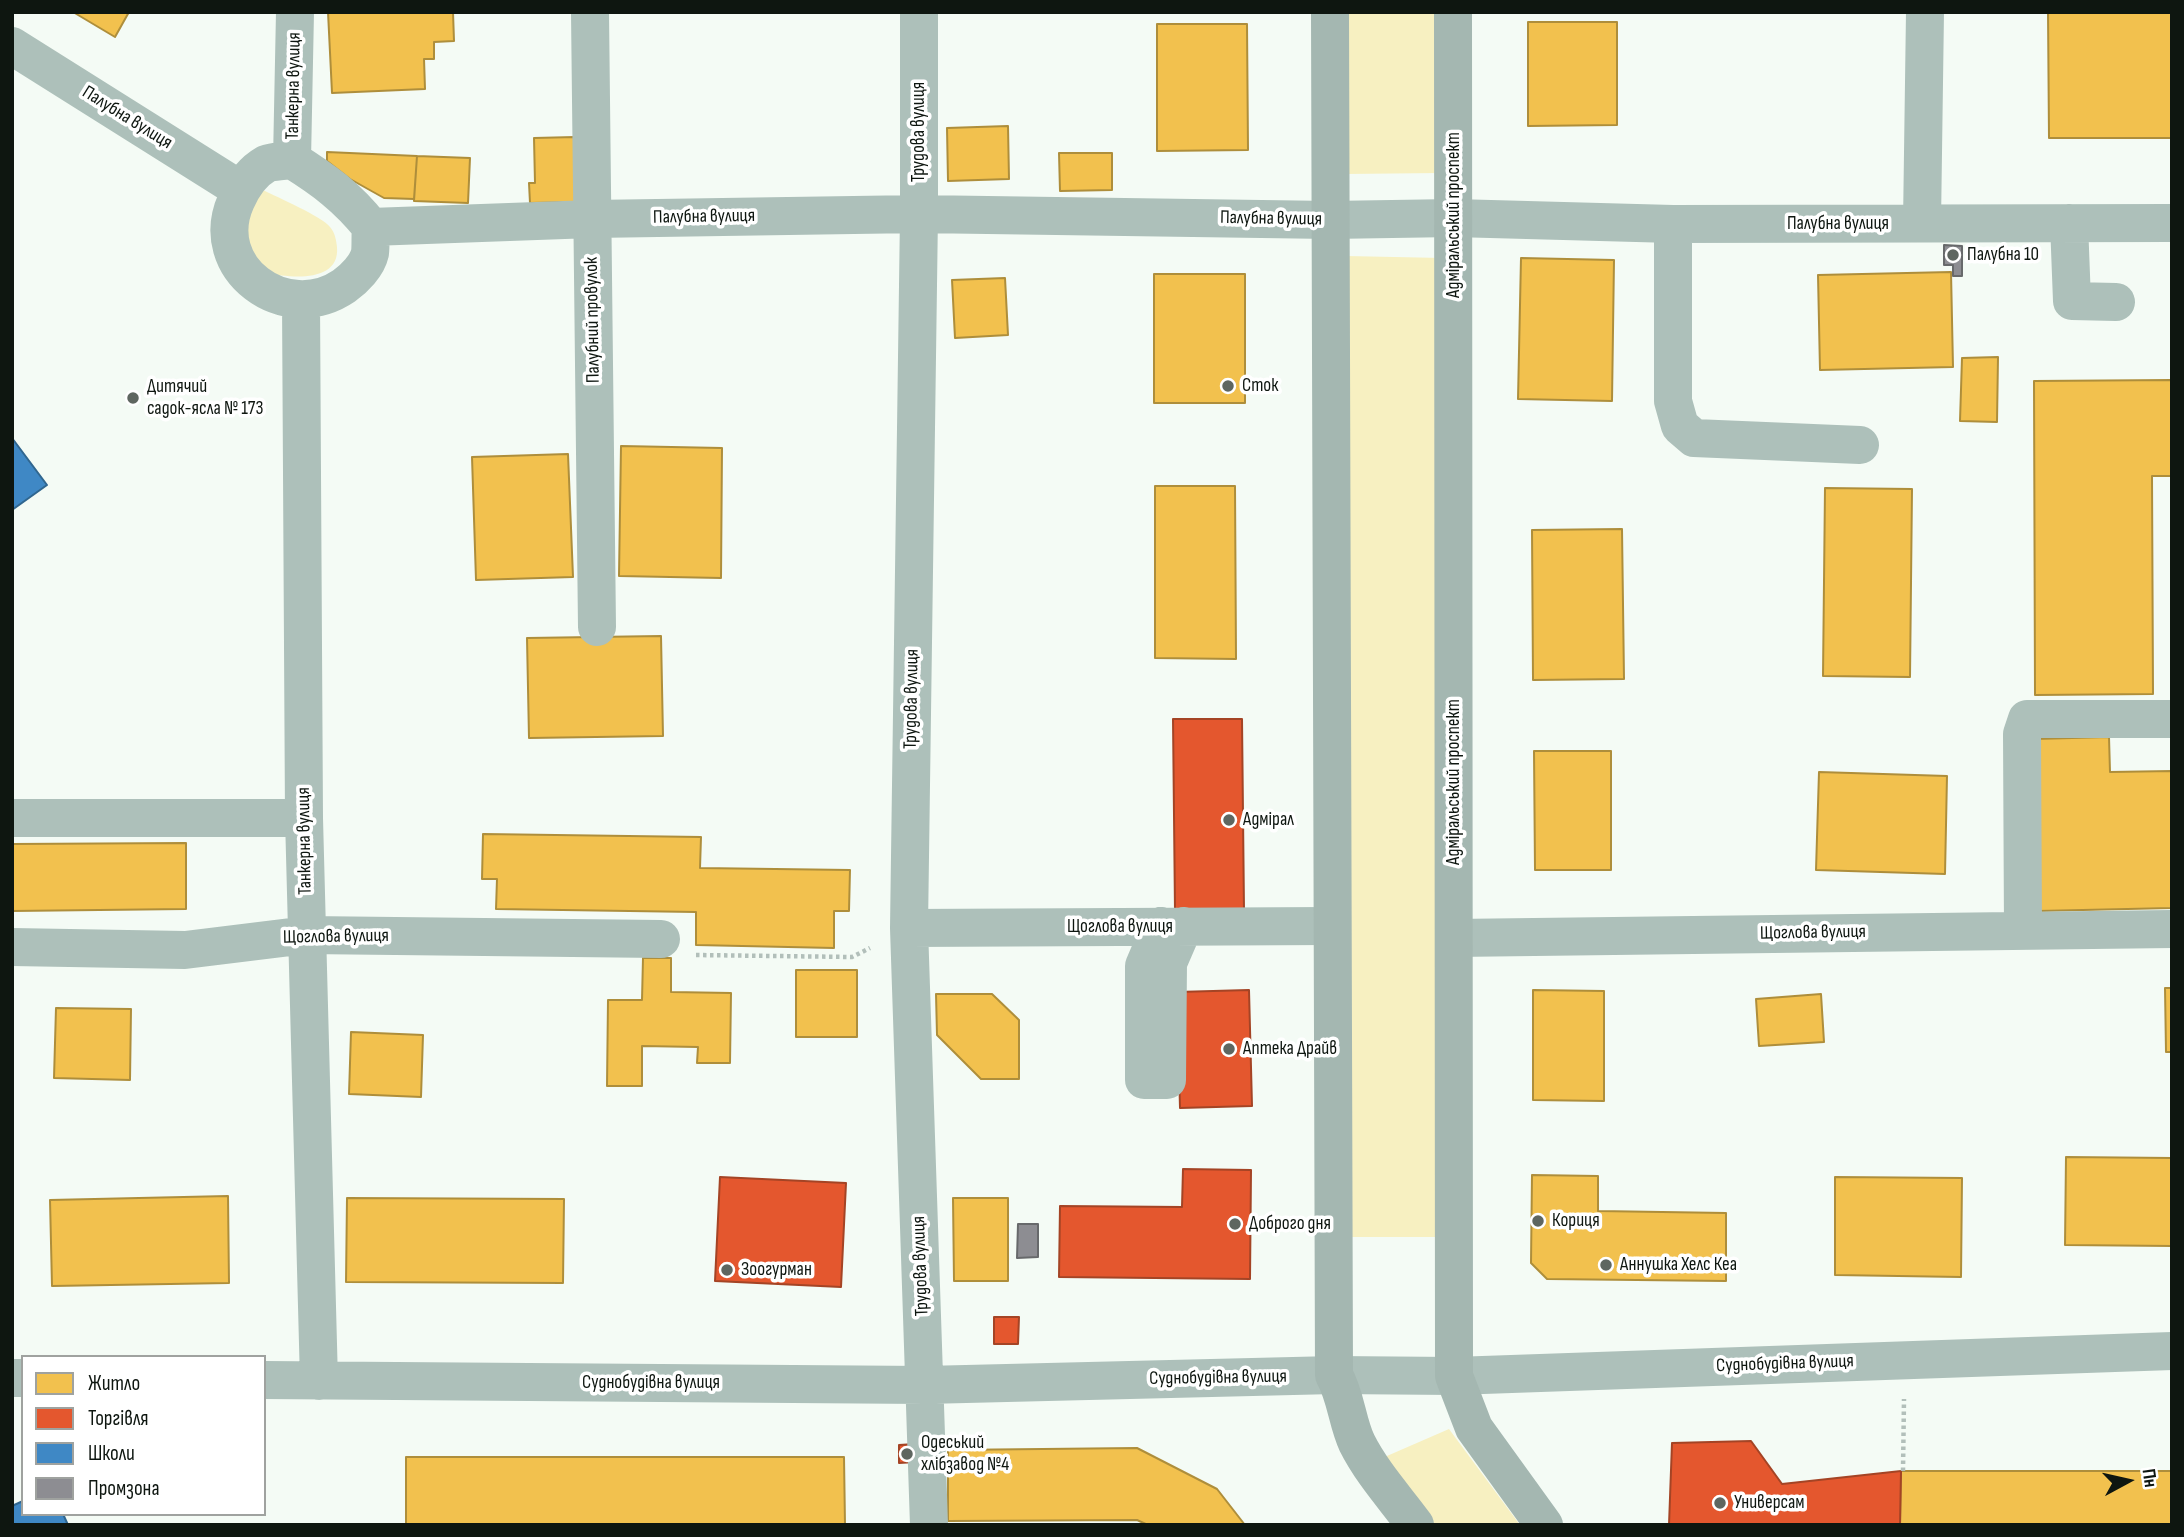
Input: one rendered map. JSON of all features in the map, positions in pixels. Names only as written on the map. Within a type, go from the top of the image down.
[{"type":"main road","points":[[1330,12],[1334,1376],[1339,1384],[1356,1442],[1415,1525]]},
{"type":"main road","name":"Адміральський проспект","points":[[1453,12],[1454,1376],[1474,1428],[1544,1525]]},
{"type":"street","name":"Танкерна вулиця","points":[[292,159],[295,12]]},
{"type":"street","name":"Палубний провулок","points":[[590,12],[597,627]]},
{"type":"street","name":"Трудова вулиця","points":[[919,12],[919,214],[909,928],[929,1525]]},
{"type":"street","points":[[1922,223],[1925,12]]},
{"type":"street","name":"Палубна вулиця","points":[[16,57],[241,190]]},
{"type":"street","points":[[292,159],[351,202],[371,227],[369,255],[354,279],[330,296],[302,301],[270,294],[245,274],[231,246],[230,214],[243,185],[267,164],[292,159]]},
{"type":"street","name":"Палубна вулиця","points":[[371,227],[592,219],[919,214],[1454,218],[1673,224],[2172,223]]},
{"type":"street","points":[[2069,223],[2072,301],[2116,302]]},
{"type":"street","points":[[1673,224],[1673,401],[1680,426],[1694,438],[1860,445]]},
{"type":"street","name":"Танкерна вулиця","points":[[302,301],[304,817],[319,1381]]},
{"type":"street","points":[[2023,930],[2022,734],[2027,719],[2172,719]]},
{"type":"street","points":[[12,818],[304,817]]},
{"type":"street","name":"Щоглова вулиця","points":[[909,928],[1331,926]]},
{"type":"street","name":"Щоглова вулиця","points":[[1454,938],[2172,929]]},
{"type":"street","name":"Щоглова вулиця","points":[[12,947],[185,950],[307,935],[661,939]]},
{"type":"street","name":"Суднобудівна вулиця","points":[[266,1380],[925,1385],[1454,1376],[2172,1351]]},
{"type":"path","points":[[661,939],[691,955],[852,957],[909,928]]},
{"type":"path","points":[[1903,1471],[1904,1360]]},
{"type":"shaded area","points":[[1344,12],[1440,12],[1441,173],[1345,174]]},
{"type":"shaded area","points":[[263,190],[309,213],[330,227],[337,247],[336,259],[331,267],[312,275],[267,273],[244,240],[250,202]]},
{"type":"shaded area","points":[[1346,256],[1443,258],[1443,1237],[1349,1237]]},
{"type":"shaded area","points":[[1449,1429],[1520,1525],[1429,1525],[1380,1459]]},
{"type":"building: Житло","points":[[73,12],[129,12],[115,37]]},
{"type":"building: Житло","points":[[328,12],[453,12],[454,41],[434,42],[434,59],[424,59],[425,89],[332,93]]},
{"type":"building: Житло","points":[[2048,12],[2172,12],[2172,138],[2049,138]]},
{"type":"building: Житло","points":[[1528,22],[1617,22],[1617,125],[1528,126]]},
{"type":"building: Житло","points":[[1157,24],[1247,24],[1248,150],[1157,151]]},
{"type":"building: Житло","points":[[1008,126],[1009,179],[948,181],[947,128]]},
{"type":"building: Житло","points":[[575,137],[577,202],[530,203],[529,183],[535,183],[534,138]]},
{"type":"building: Житло","points":[[327,152],[417,156],[414,199],[384,198],[350,179],[327,161]]},
{"type":"building: Житло","points":[[1059,153],[1112,153],[1112,190],[1060,191]]},
{"type":"building: Житло","points":[[417,156],[470,158],[468,203],[414,201]]},
{"type":"building: Житло","points":[[1521,258],[1614,260],[1612,401],[1518,399]]},
{"type":"building: Житло","points":[[1951,272],[1953,367],[1820,370],[1818,275]]},
{"type":"building: Житло","points":[[1154,274],[1245,274],[1245,403],[1154,403]]},
{"type":"building: Житло","points":[[1005,278],[1008,335],[955,338],[952,280]]},
{"type":"building: Житло","points":[[1998,357],[1997,422],[1960,421],[1962,358]]},
{"type":"building: Житло","points":[[2172,380],[2172,476],[2152,476],[2153,694],[2035,695],[2034,381]]},
{"type":"building: Житло","points":[[621,446],[722,448],[721,578],[619,576]]},
{"type":"building: Житло","points":[[568,454],[573,577],[476,580],[472,457]]},
{"type":"building: Житло","points":[[1155,486],[1235,486],[1236,659],[1155,658]]},
{"type":"building: Житло","points":[[1825,488],[1912,489],[1910,677],[1823,676]]},
{"type":"building: Житло","points":[[1622,529],[1624,679],[1533,680],[1532,530]]},
{"type":"building: Житло","points":[[661,636],[663,736],[529,738],[527,638]]},
{"type":"building: Житло","points":[[2109,737],[2110,772],[2172,771],[2172,908],[2038,911],[2035,739]]},
{"type":"building: Житло","points":[[1534,751],[1611,751],[1611,870],[1535,870]]},
{"type":"building: Житло","points":[[1819,772],[1947,776],[1945,874],[1816,870]]},
{"type":"building: Житло","points":[[483,834],[701,837],[700,868],[850,870],[849,911],[834,911],[834,948],[696,945],[696,912],[496,909],[497,879],[482,879]]},
{"type":"building: Житло","points":[[186,843],[186,909],[12,911],[12,844]]},
{"type":"building: Житло","points":[[643,958],[671,958],[671,992],[731,993],[730,1063],[697,1063],[698,1047],[642,1046],[642,1086],[607,1086],[608,1000],[642,1000]]},
{"type":"building: Житло","points":[[796,970],[857,970],[857,1037],[796,1037]]},
{"type":"building: Житло","points":[[2165,988],[2172,988],[2172,1052],[2166,1052]]},
{"type":"building: Житло","points":[[1533,990],[1604,991],[1604,1101],[1533,1100]]},
{"type":"building: Житло","points":[[936,994],[992,994],[1019,1020],[1019,1079],[981,1079],[937,1035]]},
{"type":"building: Житло","points":[[1821,994],[1824,1042],[1759,1046],[1756,999]]},
{"type":"building: Житло","points":[[56,1008],[131,1009],[130,1080],[54,1078]]},
{"type":"building: Житло","points":[[351,1032],[423,1035],[421,1097],[349,1094]]},
{"type":"building: Житло","points":[[2066,1157],[2172,1158],[2172,1246],[2065,1245]]},
{"type":"building: Житло","points":[[1532,1175],[1598,1176],[1598,1211],[1726,1213],[1726,1281],[1547,1279],[1531,1263]]},
{"type":"building: Житло","points":[[1835,1177],[1962,1178],[1961,1277],[1835,1275]]},
{"type":"building: Житло","points":[[228,1196],[229,1283],[52,1286],[50,1200]]},
{"type":"building: Житло","points":[[347,1198],[564,1199],[563,1283],[346,1282]]},
{"type":"building: Житло","points":[[953,1198],[1008,1198],[1008,1281],[954,1281]]},
{"type":"building: Житло","points":[[1137,1448],[1217,1489],[1245,1525],[1148,1525],[1137,1520],[948,1521],[948,1450]]},
{"type":"building: Житло","points":[[406,1457],[844,1457],[845,1525],[406,1525]]},
{"type":"building: Житло","points":[[1901,1471],[2172,1471],[2172,1525],[1900,1525]]},
{"type":"building: Торгівля","points":[[1173,719],[1242,719],[1244,911],[1175,911]]},
{"type":"building: Торгівля","points":[[1249,990],[1252,1106],[1180,1108],[1177,992]]},
{"type":"building: Торгівля","points":[[1183,1169],[1251,1170],[1250,1279],[1059,1277],[1060,1206],[1182,1207]]},
{"type":"building: Торгівля","points":[[720,1177],[846,1183],[841,1287],[715,1281]]},
{"type":"building: Торгівля","points":[[994,1317],[1019,1317],[1018,1344],[994,1344]]},
{"type":"building: Торгівля","points":[[1751,1441],[1782,1484],[1901,1471],[1900,1525],[1669,1525],[1672,1443]]},
{"type":"building: Торгівля","name":"Одеський хлібзавод №4","points":[[915,1444],[916,1462],[899,1463],[899,1445]]},
{"type":"building: Школи","points":[[12,438],[47,485],[12,510]]},
{"type":"building: Школи","points":[[21,1502],[21,1516],[64,1516],[68,1525],[12,1525],[12,1506]]},
{"type":"building: Промзона","name":"Палубна 10","points":[[1944,245],[1962,246],[1962,276],[1953,276],[1953,265],[1944,265]]},
{"type":"building: Промзона","points":[[1018,1224],[1038,1224],[1038,1257],[1017,1258]]},
{"type":"place","name":"Палубна 10","points":[[1953,255]]},
{"type":"place","name":"Сток","points":[[1228,386]]},
{"type":"place","name":"Дитячий садок-ясла № 173","points":[[133,398]]},
{"type":"place","name":"Адмірал","points":[[1229,820]]},
{"type":"place","name":"Аптека Драйв","points":[[1229,1049]]},
{"type":"place","name":"Кориця","points":[[1538,1221]]},
{"type":"place","name":"Доброго дня","points":[[1235,1224]]},
{"type":"place","name":"Аннушка Хелс Кеа","points":[[1606,1265]]},
{"type":"place","name":"Зоогурман","points":[[727,1270]]},
{"type":"place","name":"Одеський хлібзавод №4","points":[[907,1454]]},
{"type":"place","name":"Универсам","points":[[1720,1503]]}]
